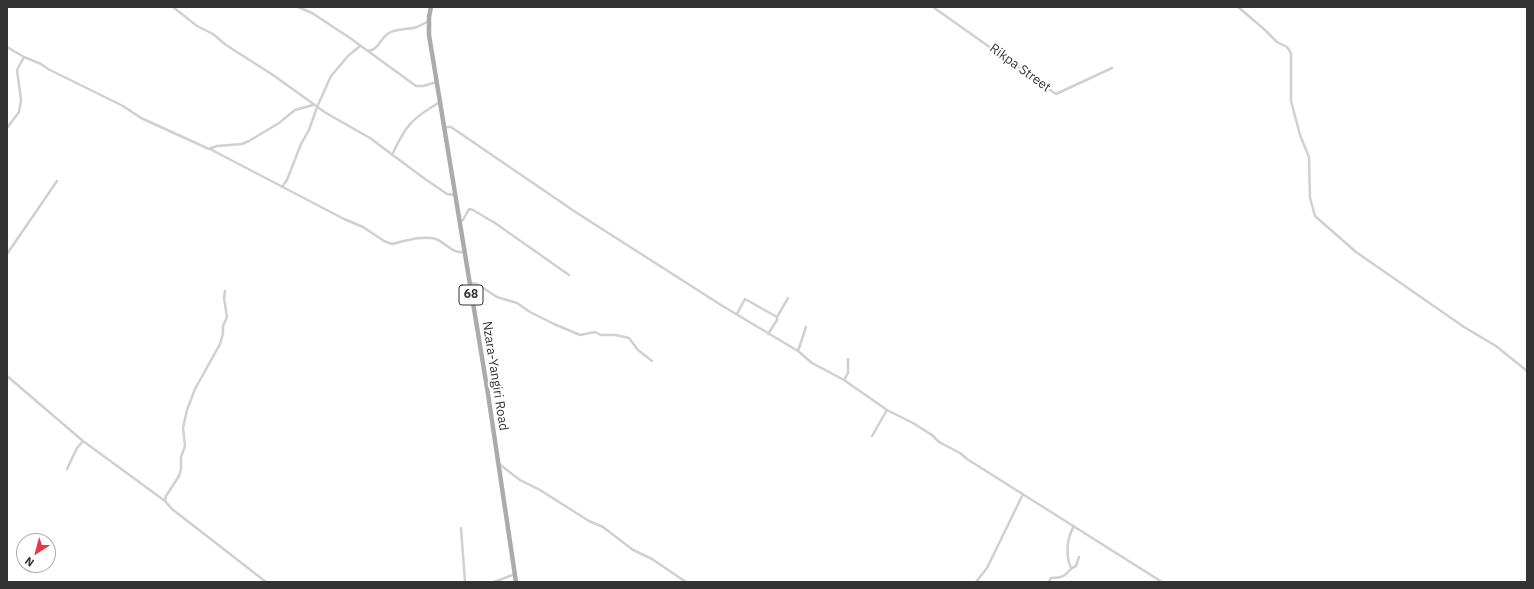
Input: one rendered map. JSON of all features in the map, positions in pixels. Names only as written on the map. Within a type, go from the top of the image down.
[{"type":"main road","name":"Nzara-Yangiri Road","points":[[431,7],[429,35],[488,394],[516,582]]},
{"type":"street","points":[[173,7],[197,26],[214,34],[226,45],[273,75],[313,105],[370,138],[447,194],[455,194]]},
{"type":"street","points":[[298,7],[312,13],[367,52],[406,77],[416,86],[423,86],[437,81]]},
{"type":"street","name":"Rikpa Street","points":[[933,7],[1056,94],[1112,68]]},
{"type":"street","points":[[1238,7],[1277,42],[1287,47],[1291,53],[1291,102],[1300,135],[1309,157],[1310,198],[1315,216],[1356,252],[1464,326],[1496,346],[1527,371]]},
{"type":"street","points":[[372,55],[384,37],[389,33],[418,26],[429,20]]},
{"type":"street","points":[[282,187],[287,180],[331,76],[348,56],[360,46]]},
{"type":"street","points":[[7,47],[24,57],[41,64],[48,69],[123,106],[141,118],[209,149],[344,219],[364,227],[392,244],[430,238],[438,240],[456,252],[464,252]]},
{"type":"street","points":[[367,52],[375,49]]},
{"type":"street","points":[[7,128],[19,112],[21,100],[17,70],[24,57]]},
{"type":"street","points":[[392,155],[402,133],[417,116],[440,102]]},
{"type":"street","points":[[209,149],[217,146],[249,142],[279,123],[295,110],[313,105]]},
{"type":"street","points":[[444,128],[448,126],[457,131],[577,213],[768,334],[798,351],[812,363],[844,380],[887,410],[913,422],[932,435],[939,442],[960,453],[967,459],[1162,582]]},
{"type":"street","points":[[7,254],[57,181]]},
{"type":"street","points":[[459,222],[463,220],[469,209],[473,210],[495,223],[569,275]]},
{"type":"street","points":[[469,283],[477,284],[497,297],[517,303],[534,314],[580,335],[595,332],[601,335],[616,335],[629,338],[638,350],[652,361]]},
{"type":"street","points":[[165,501],[166,496],[180,476],[181,456],[184,446],[183,428],[187,410],[196,389],[220,344],[223,334],[223,326],[227,317],[224,298],[225,291]]},
{"type":"street","points":[[768,334],[788,298]]},
{"type":"street","points":[[737,314],[745,299],[777,317]]},
{"type":"street","points":[[798,351],[806,327]]},
{"type":"street","points":[[844,380],[848,373],[848,359]]},
{"type":"street","points":[[7,376],[83,440],[165,501],[172,509],[266,582]]},
{"type":"street","points":[[872,436],[887,410]]},
{"type":"street","points":[[67,469],[77,448],[83,440]]},
{"type":"street","points":[[498,463],[520,480],[535,487],[589,521],[603,527],[633,550],[652,559],[686,582]]},
{"type":"street","points":[[976,582],[987,568],[1023,494]]},
{"type":"street","points":[[1071,568],[1067,552],[1070,535],[1074,526]]},
{"type":"street","points":[[461,528],[465,582]]},
{"type":"street","points":[[1049,582],[1051,578],[1066,576],[1071,568],[1076,566],[1079,557]]},
{"type":"street","points":[[494,582],[515,574]]}]
